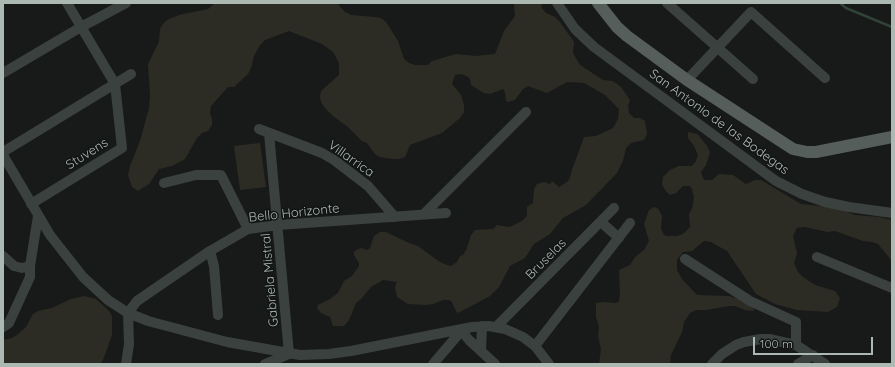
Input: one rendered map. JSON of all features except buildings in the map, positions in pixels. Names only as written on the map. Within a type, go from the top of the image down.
[{"type":"main road","points":[[598,3],[622,32],[687,80],[787,146],[800,151],[816,152],[892,137]]},
{"type":"street","points":[[67,3],[115,84]]},
{"type":"street","points":[[3,73],[81,27],[126,3]]},
{"type":"street","name":"San Antonio de las Bodegas","points":[[557,3],[575,29],[594,47],[776,181],[802,194],[825,202],[892,213]]},
{"type":"street","points":[[667,3],[754,79]]},
{"type":"street","points":[[687,80],[751,12],[825,78]]},
{"type":"street","points":[[3,152],[131,74]]},
{"type":"street","name":"Stuvens","points":[[32,204],[122,148],[115,84]]},
{"type":"street","points":[[424,214],[526,112]]},
{"type":"street","name":"Villarrica","points":[[259,129],[322,153],[334,160],[368,186],[395,217]]},
{"type":"street","name":"Gabriela Mistral","points":[[269,133],[289,354]]},
{"type":"street","points":[[3,155],[50,235],[90,285],[108,300],[128,313],[148,321],[221,341],[289,354],[329,354],[463,329],[482,326],[496,327],[514,332],[535,346],[550,364]]},
{"type":"street","points":[[164,183],[196,175],[221,176],[248,229]]},
{"type":"street","name":"Bruselas","points":[[496,327],[614,208]]},
{"type":"street","name":"Bello Horizonte","points":[[128,313],[137,301],[210,250],[248,229],[278,225],[446,213]]},
{"type":"street","points":[[3,327],[9,323],[30,277],[30,266],[38,216]]},
{"type":"street","points":[[601,222],[619,238]]},
{"type":"street","points":[[535,346],[630,223]]},
{"type":"street","points":[[210,250],[214,266],[218,314]]},
{"type":"street","points":[[3,256],[14,266],[22,268],[30,266]]},
{"type":"street","points":[[817,257],[892,288]]},
{"type":"street","points":[[685,259],[750,301],[796,322],[796,345]]},
{"type":"street","points":[[126,364],[129,344],[128,313]]},
{"type":"street","points":[[481,351],[482,326]]},
{"type":"street","points":[[463,329],[469,340],[495,364]]},
{"type":"street","points":[[433,364],[463,329]]},
{"type":"street","points":[[712,364],[729,349],[740,344],[752,340],[769,339],[796,345],[825,364]]},
{"type":"street","points":[[264,364],[289,354]]},
{"type":"street","points":[[324,364],[329,354]]},
{"type":"street","points":[[798,364],[813,355]]},
{"type":"shaded area","points":[[215,3],[337,3],[345,12],[351,15],[381,18],[386,22],[398,41],[404,59],[415,65],[428,65],[432,61],[456,54],[475,56],[495,54],[504,31],[515,16],[514,3],[541,3],[542,8],[546,13],[555,17],[560,22],[574,42],[573,53],[580,65],[603,80],[613,81],[621,87],[630,100],[628,106],[629,113],[634,118],[640,118],[645,121],[647,134],[644,140],[631,143],[626,148],[623,161],[617,173],[586,205],[563,218],[550,234],[534,244],[525,258],[510,266],[499,287],[490,296],[458,313],[452,302],[449,300],[443,300],[426,305],[408,304],[397,297],[395,287],[397,282],[383,280],[371,287],[356,303],[346,324],[343,326],[333,326],[330,317],[321,313],[317,308],[318,305],[338,293],[344,281],[352,276],[359,266],[354,252],[361,248],[367,250],[370,248],[374,236],[380,232],[386,232],[418,246],[437,260],[451,266],[457,262],[460,256],[463,255],[471,235],[475,230],[492,229],[495,228],[496,225],[510,227],[522,221],[527,216],[527,207],[533,203],[534,189],[537,184],[544,182],[550,184],[552,181],[559,187],[567,182],[584,137],[596,136],[613,128],[618,119],[619,109],[605,95],[584,83],[567,82],[547,93],[528,86],[523,89],[515,100],[508,102],[506,101],[505,92],[503,89],[490,94],[484,93],[471,85],[468,77],[462,74],[455,75],[452,84],[461,95],[464,105],[464,112],[460,118],[442,133],[410,145],[405,157],[393,159],[379,157],[367,143],[362,141],[348,127],[333,116],[321,102],[321,91],[339,75],[339,63],[333,52],[322,44],[289,31],[265,40],[260,45],[254,56],[248,74],[234,87],[228,87],[211,106],[210,113],[212,125],[208,131],[202,133],[197,138],[185,159],[172,166],[159,169],[149,184],[138,191],[132,187],[128,175],[140,141],[149,108],[150,96],[148,64],[159,42],[160,29],[167,20],[179,15],[208,9]]},
{"type":"shaded area","points":[[688,132],[697,134],[710,152],[706,165],[701,172],[705,180],[712,180],[719,174],[733,175],[746,184],[755,180],[761,180],[801,204],[829,207],[855,215],[879,217],[892,220],[892,261],[878,244],[863,241],[835,231],[828,232],[804,227],[797,228],[793,236],[797,253],[794,263],[798,272],[815,285],[835,291],[840,298],[837,307],[828,312],[797,310],[775,304],[756,294],[727,251],[711,242],[704,241],[692,251],[683,252],[677,260],[677,270],[682,279],[697,295],[729,296],[741,300],[753,308],[754,311],[729,306],[706,310],[696,310],[690,313],[684,322],[682,332],[671,355],[670,364],[599,364],[601,349],[598,336],[599,326],[596,317],[596,303],[616,303],[619,301],[619,270],[630,265],[635,257],[644,250],[649,241],[644,224],[649,210],[654,207],[659,210],[662,216],[661,229],[664,235],[677,236],[683,234],[690,227],[689,214],[692,209],[694,197],[692,189],[690,186],[683,186],[676,193],[670,195],[662,184],[663,177],[670,170],[679,166],[692,166],[696,161],[698,155],[688,138]]},
{"type":"shaded area","points":[[260,143],[266,187],[240,190],[234,146]]},
{"type":"shaded area","points":[[84,296],[96,299],[109,311],[112,316],[112,335],[103,360],[100,364],[3,364],[3,340],[17,335],[26,327],[33,314],[38,311],[52,308],[71,299]]},
{"type":"waterway","points":[[840,3],[846,8],[892,27]]}]
